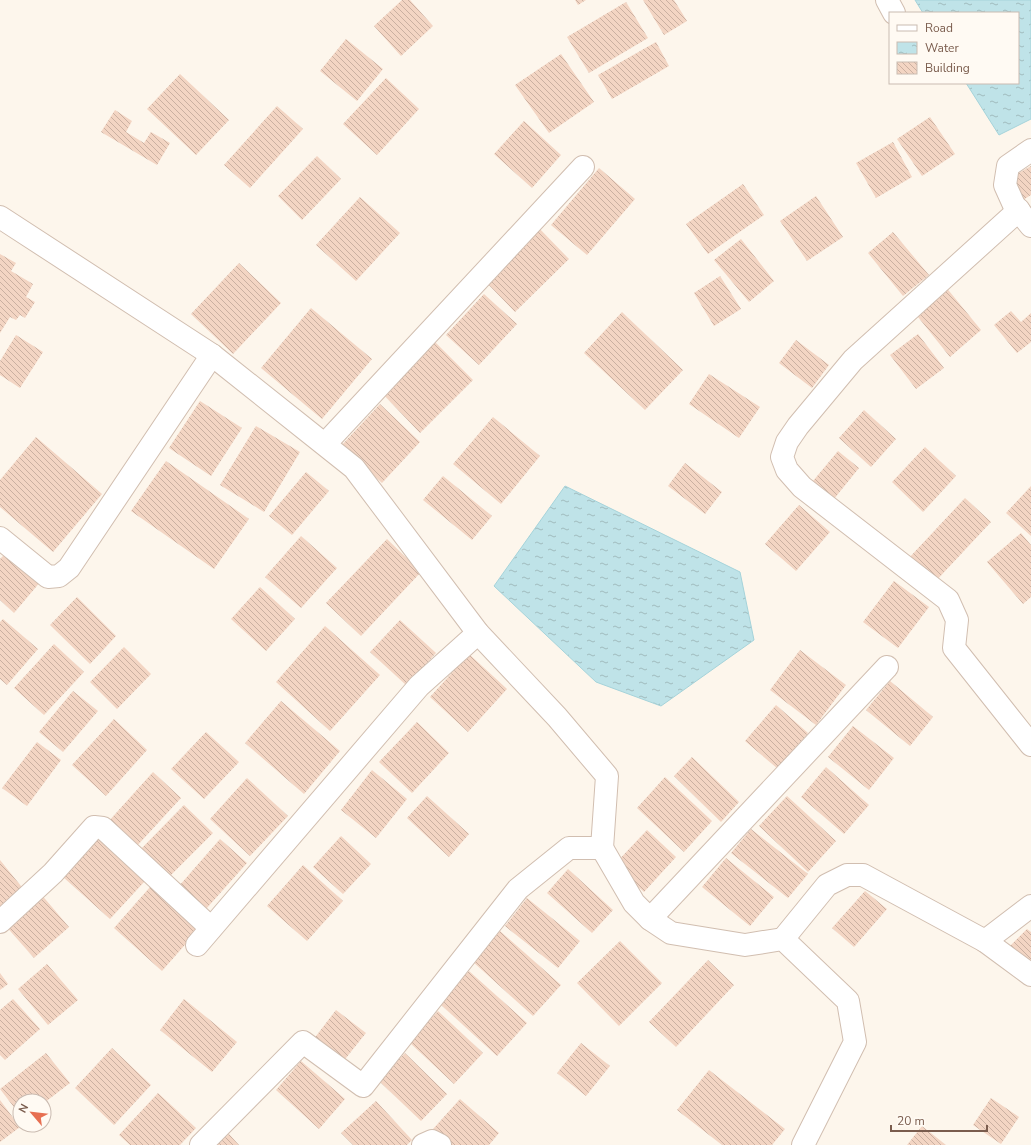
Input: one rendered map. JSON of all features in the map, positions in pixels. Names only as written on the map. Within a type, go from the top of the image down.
[{"type":"street","points":[[887,0],[893,12]]},
{"type":"street","points":[[1031,150],[1008,166],[1005,185],[1014,205],[1025,218],[853,360],[798,426],[787,442],[782,457],[788,470],[802,487],[948,600],[957,620],[954,648],[1031,745]]},
{"type":"street","points":[[325,444],[583,167]]},
{"type":"street","points":[[0,217],[212,355],[354,468],[478,632],[557,717],[606,776],[602,848],[634,903],[650,919],[671,933],[745,945],[783,939],[827,885],[847,875],[863,875],[985,941],[1031,975]]},
{"type":"street","points":[[0,538],[48,577],[59,576],[69,568],[212,355]]},
{"type":"street","points":[[197,945],[419,686],[478,632]]},
{"type":"street","points":[[650,919],[887,667]]},
{"type":"street","points":[[0,922],[53,873],[94,827],[103,828],[210,928]]},
{"type":"street","points":[[201,1145],[303,1042],[363,1086],[518,889],[569,848],[602,848]]},
{"type":"street","points":[[985,941],[1031,906]]},
{"type":"street","points":[[783,939],[848,1001],[855,1042],[804,1145]]},
{"type":"street","points":[[423,1145],[432,1141],[440,1145]]},
{"type":"water","points":[[915,0],[1031,0],[1031,119],[999,135],[967,84],[1019,84],[1019,12],[922,12]]},
{"type":"water","points":[[565,486],[740,572],[754,640],[661,706],[596,682],[494,586]]},
{"type":"building","points":[[402,0],[410,0],[433,26],[401,56],[374,26]]},
{"type":"building","points":[[575,0],[586,0],[578,5]]},
{"type":"building","points":[[643,0],[674,0],[687,21],[664,35]]},
{"type":"building","points":[[626,2],[648,38],[589,73],[567,37]]},
{"type":"building","points":[[346,39],[383,69],[357,101],[320,71]]},
{"type":"building","points":[[656,42],[669,66],[612,99],[598,75]]},
{"type":"building","points":[[561,54],[594,102],[549,133],[515,85]]},
{"type":"building","points":[[180,74],[229,120],[196,155],[147,109]]},
{"type":"building","points":[[386,78],[419,109],[377,155],[343,124]]},
{"type":"building","points":[[277,106],[303,129],[250,188],[224,165]]},
{"type":"building","points":[[115,110],[132,121],[126,132],[144,143],[151,132],[170,143],[157,165],[101,132]]},
{"type":"building","points":[[930,117],[955,154],[922,176],[897,139]]},
{"type":"building","points":[[524,121],[561,155],[532,188],[494,154]]},
{"type":"building","points":[[893,142],[912,177],[876,198],[856,163]]},
{"type":"building","points":[[317,156],[341,179],[302,220],[278,196]]},
{"type":"building","points":[[1031,166],[1031,195],[1023,200],[1010,178]]},
{"type":"building","points":[[599,168],[635,199],[587,255],[551,225]]},
{"type":"building","points":[[743,184],[764,215],[708,254],[686,224]]},
{"type":"building","points":[[816,196],[843,237],[807,261],[780,221]]},
{"type":"building","points":[[360,197],[400,233],[356,281],[316,245]]},
{"type":"building","points":[[536,225],[569,259],[515,312],[482,278]]},
{"type":"building","points":[[893,232],[929,275],[903,296],[868,253]]},
{"type":"building","points":[[741,239],[774,281],[749,302],[714,260]]},
{"type":"building","points":[[0,254],[16,263],[11,271],[33,284],[26,297],[35,302],[25,318],[20,315],[16,320],[10,317],[0,333]]},
{"type":"building","points":[[239,263],[281,303],[233,354],[191,314]]},
{"type":"building","points":[[720,276],[741,309],[714,326],[694,293]]},
{"type":"building","points":[[945,286],[981,330],[950,357],[914,312]]},
{"type":"building","points":[[484,294],[517,324],[479,365],[446,335]]},
{"type":"building","points":[[311,308],[372,359],[322,419],[261,368]]},
{"type":"building","points":[[1011,311],[1021,322],[1031,313],[1031,342],[1017,353],[994,325]]},
{"type":"building","points":[[622,312],[683,370],[645,410],[584,353]]},
{"type":"building","points":[[918,334],[944,368],[916,389],[890,355]]},
{"type":"building","points":[[16,335],[43,352],[20,388],[0,375],[0,361]]},
{"type":"building","points":[[433,340],[473,380],[420,433],[381,392]]},
{"type":"building","points":[[796,340],[829,365],[812,388],[779,363]]},
{"type":"building","points":[[709,374],[760,407],[739,438],[689,404]]},
{"type":"building","points":[[200,401],[242,428],[211,476],[169,448]]},
{"type":"building","points":[[380,404],[420,442],[382,483],[341,446]]},
{"type":"building","points":[[864,410],[896,439],[871,467],[839,438]]},
{"type":"building","points":[[493,417],[540,456],[501,504],[453,464]]},
{"type":"building","points":[[256,426],[300,452],[264,512],[220,485]]},
{"type":"building","points":[[36,437],[102,494],[53,552],[0,507],[0,480]]},
{"type":"building","points":[[925,447],[956,476],[923,512],[892,482]]},
{"type":"building","points":[[838,451],[859,468],[834,499],[813,481]]},
{"type":"building","points":[[166,461],[249,519],[214,569],[131,511]]},
{"type":"building","points":[[685,463],[722,492],[705,514],[668,486]]},
{"type":"building","points":[[306,472],[329,491],[292,535],[269,516]]},
{"type":"building","points":[[443,476],[492,516],[472,540],[423,500]]},
{"type":"building","points":[[1031,486],[1031,536],[1006,513]]},
{"type":"building","points":[[965,498],[991,522],[934,583],[908,559]]},
{"type":"building","points":[[799,505],[830,532],[796,571],[765,544]]},
{"type":"building","points":[[1021,533],[1031,545],[1031,597],[1023,604],[987,562]]},
{"type":"building","points":[[301,536],[337,568],[301,608],[265,577]]},
{"type":"building","points":[[387,539],[421,572],[361,636],[326,603]]},
{"type":"building","points":[[7,552],[41,581],[14,613],[0,600],[0,559]]},
{"type":"building","points":[[894,581],[929,607],[898,648],[863,622]]},
{"type":"building","points":[[260,587],[295,619],[266,651],[231,619]]},
{"type":"building","points":[[77,597],[116,636],[90,664],[50,625]]},
{"type":"building","points":[[3,619],[38,649],[7,685],[0,679],[0,622]]},
{"type":"building","points":[[400,620],[436,653],[406,685],[370,652]]},
{"type":"building","points":[[325,626],[380,675],[330,731],[276,682]]},
{"type":"building","points":[[54,644],[84,672],[44,715],[14,688]]},
{"type":"building","points":[[124,647],[151,674],[117,709],[90,682]]},
{"type":"building","points":[[800,650],[846,685],[816,725],[770,690]]},
{"type":"building","points":[[469,654],[507,689],[468,732],[430,697]]},
{"type":"building","points":[[890,681],[933,717],[910,746],[866,710]]},
{"type":"building","points":[[73,691],[98,711],[63,752],[39,732]]},
{"type":"building","points":[[281,701],[340,751],[304,794],[245,743]]},
{"type":"building","points":[[776,705],[808,733],[778,769],[745,741]]},
{"type":"building","points":[[114,719],[147,750],[106,796],[72,765]]},
{"type":"building","points":[[417,722],[449,753],[412,793],[379,762]]},
{"type":"building","points":[[853,726],[894,758],[869,790],[828,757]]},
{"type":"building","points":[[206,732],[239,762],[204,799],[171,769]]},
{"type":"building","points":[[37,742],[61,760],[27,806],[2,788]]},
{"type":"building","points":[[692,757],[739,802],[721,822],[674,776]]},
{"type":"building","points":[[826,767],[869,805],[844,834],[801,797]]},
{"type":"building","points":[[372,770],[407,799],[376,838],[341,810]]},
{"type":"building","points":[[153,772],[181,798],[136,847],[108,822]]},
{"type":"building","points":[[665,777],[712,821],[684,852],[637,808]]},
{"type":"building","points":[[247,778],[288,816],[250,856],[210,819]]},
{"type":"building","points":[[427,796],[469,834],[449,857],[407,818]]},
{"type":"building","points":[[787,796],[836,841],[808,872],[759,826]]},
{"type":"building","points":[[184,805],[213,833],[166,880],[138,852]]},
{"type":"building","points":[[751,829],[808,874],[788,898],[731,853]]},
{"type":"building","points":[[647,830],[676,857],[644,892],[614,865]]},
{"type":"building","points":[[341,836],[371,864],[343,894],[313,867]]},
{"type":"building","points":[[98,838],[145,881],[110,919],[63,877]]},
{"type":"building","points":[[220,839],[247,863],[206,909],[179,886]]},
{"type":"building","points":[[726,858],[774,897],[750,926],[702,887]]},
{"type":"building","points":[[0,860],[25,891],[0,911]]},
{"type":"building","points":[[303,865],[343,901],[307,941],[267,906]]},
{"type":"building","points":[[568,869],[613,910],[592,933],[547,893]]},
{"type":"building","points":[[150,887],[198,930],[162,971],[114,928]]},
{"type":"building","points":[[865,891],[887,909],[854,947],[832,928]]},
{"type":"building","points":[[40,893],[69,927],[34,958],[4,924]]},
{"type":"building","points":[[527,898],[580,941],[558,968],[505,926]]},
{"type":"building","points":[[1027,929],[1031,932],[1031,970],[1008,948]]},
{"type":"building","points":[[500,931],[561,985],[533,1016],[472,961]]},
{"type":"building","points":[[620,941],[662,983],[619,1026],[577,983]]},
{"type":"building","points":[[708,960],[734,985],[676,1047],[649,1022]]},
{"type":"building","points":[[47,964],[78,1000],[48,1025],[18,989]]},
{"type":"building","points":[[469,971],[527,1023],[497,1056],[439,1003]]},
{"type":"building","points":[[0,973],[8,984],[0,990]]},
{"type":"building","points":[[13,999],[40,1029],[5,1060],[0,1055],[0,1010]]},
{"type":"building","points":[[184,999],[237,1042],[212,1072],[160,1030]]},
{"type":"building","points":[[336,1010],[366,1033],[342,1063],[313,1040]]},
{"type":"building","points":[[438,1011],[483,1053],[454,1084],[409,1042]]},
{"type":"building","points":[[581,1043],[610,1066],[586,1096],[557,1073]]},
{"type":"building","points":[[112,1048],[151,1085],[114,1125],[75,1088]]},
{"type":"building","points":[[46,1053],[70,1083],[52,1097],[52,1093],[12,1093],[12,1105],[0,1089]]},
{"type":"building","points":[[405,1053],[447,1094],[421,1121],[379,1081]]},
{"type":"building","points":[[301,1061],[345,1099],[319,1129],[276,1090]]},
{"type":"building","points":[[709,1070],[785,1129],[772,1145],[722,1145],[677,1110]]},
{"type":"building","points":[[158,1093],[196,1128],[180,1145],[130,1145],[119,1135]]},
{"type":"building","points":[[991,1098],[1019,1117],[1001,1144],[973,1125]]},
{"type":"building","points":[[460,1099],[499,1133],[489,1145],[451,1145],[433,1129]]},
{"type":"building","points":[[0,1100],[12,1116],[12,1133],[0,1142]]},
{"type":"building","points":[[376,1101],[412,1140],[407,1145],[353,1145],[341,1133]]},
{"type":"building","points":[[922,1126],[946,1145],[907,1145]]},
{"type":"building","points":[[229,1134],[239,1145],[217,1145]]}]
